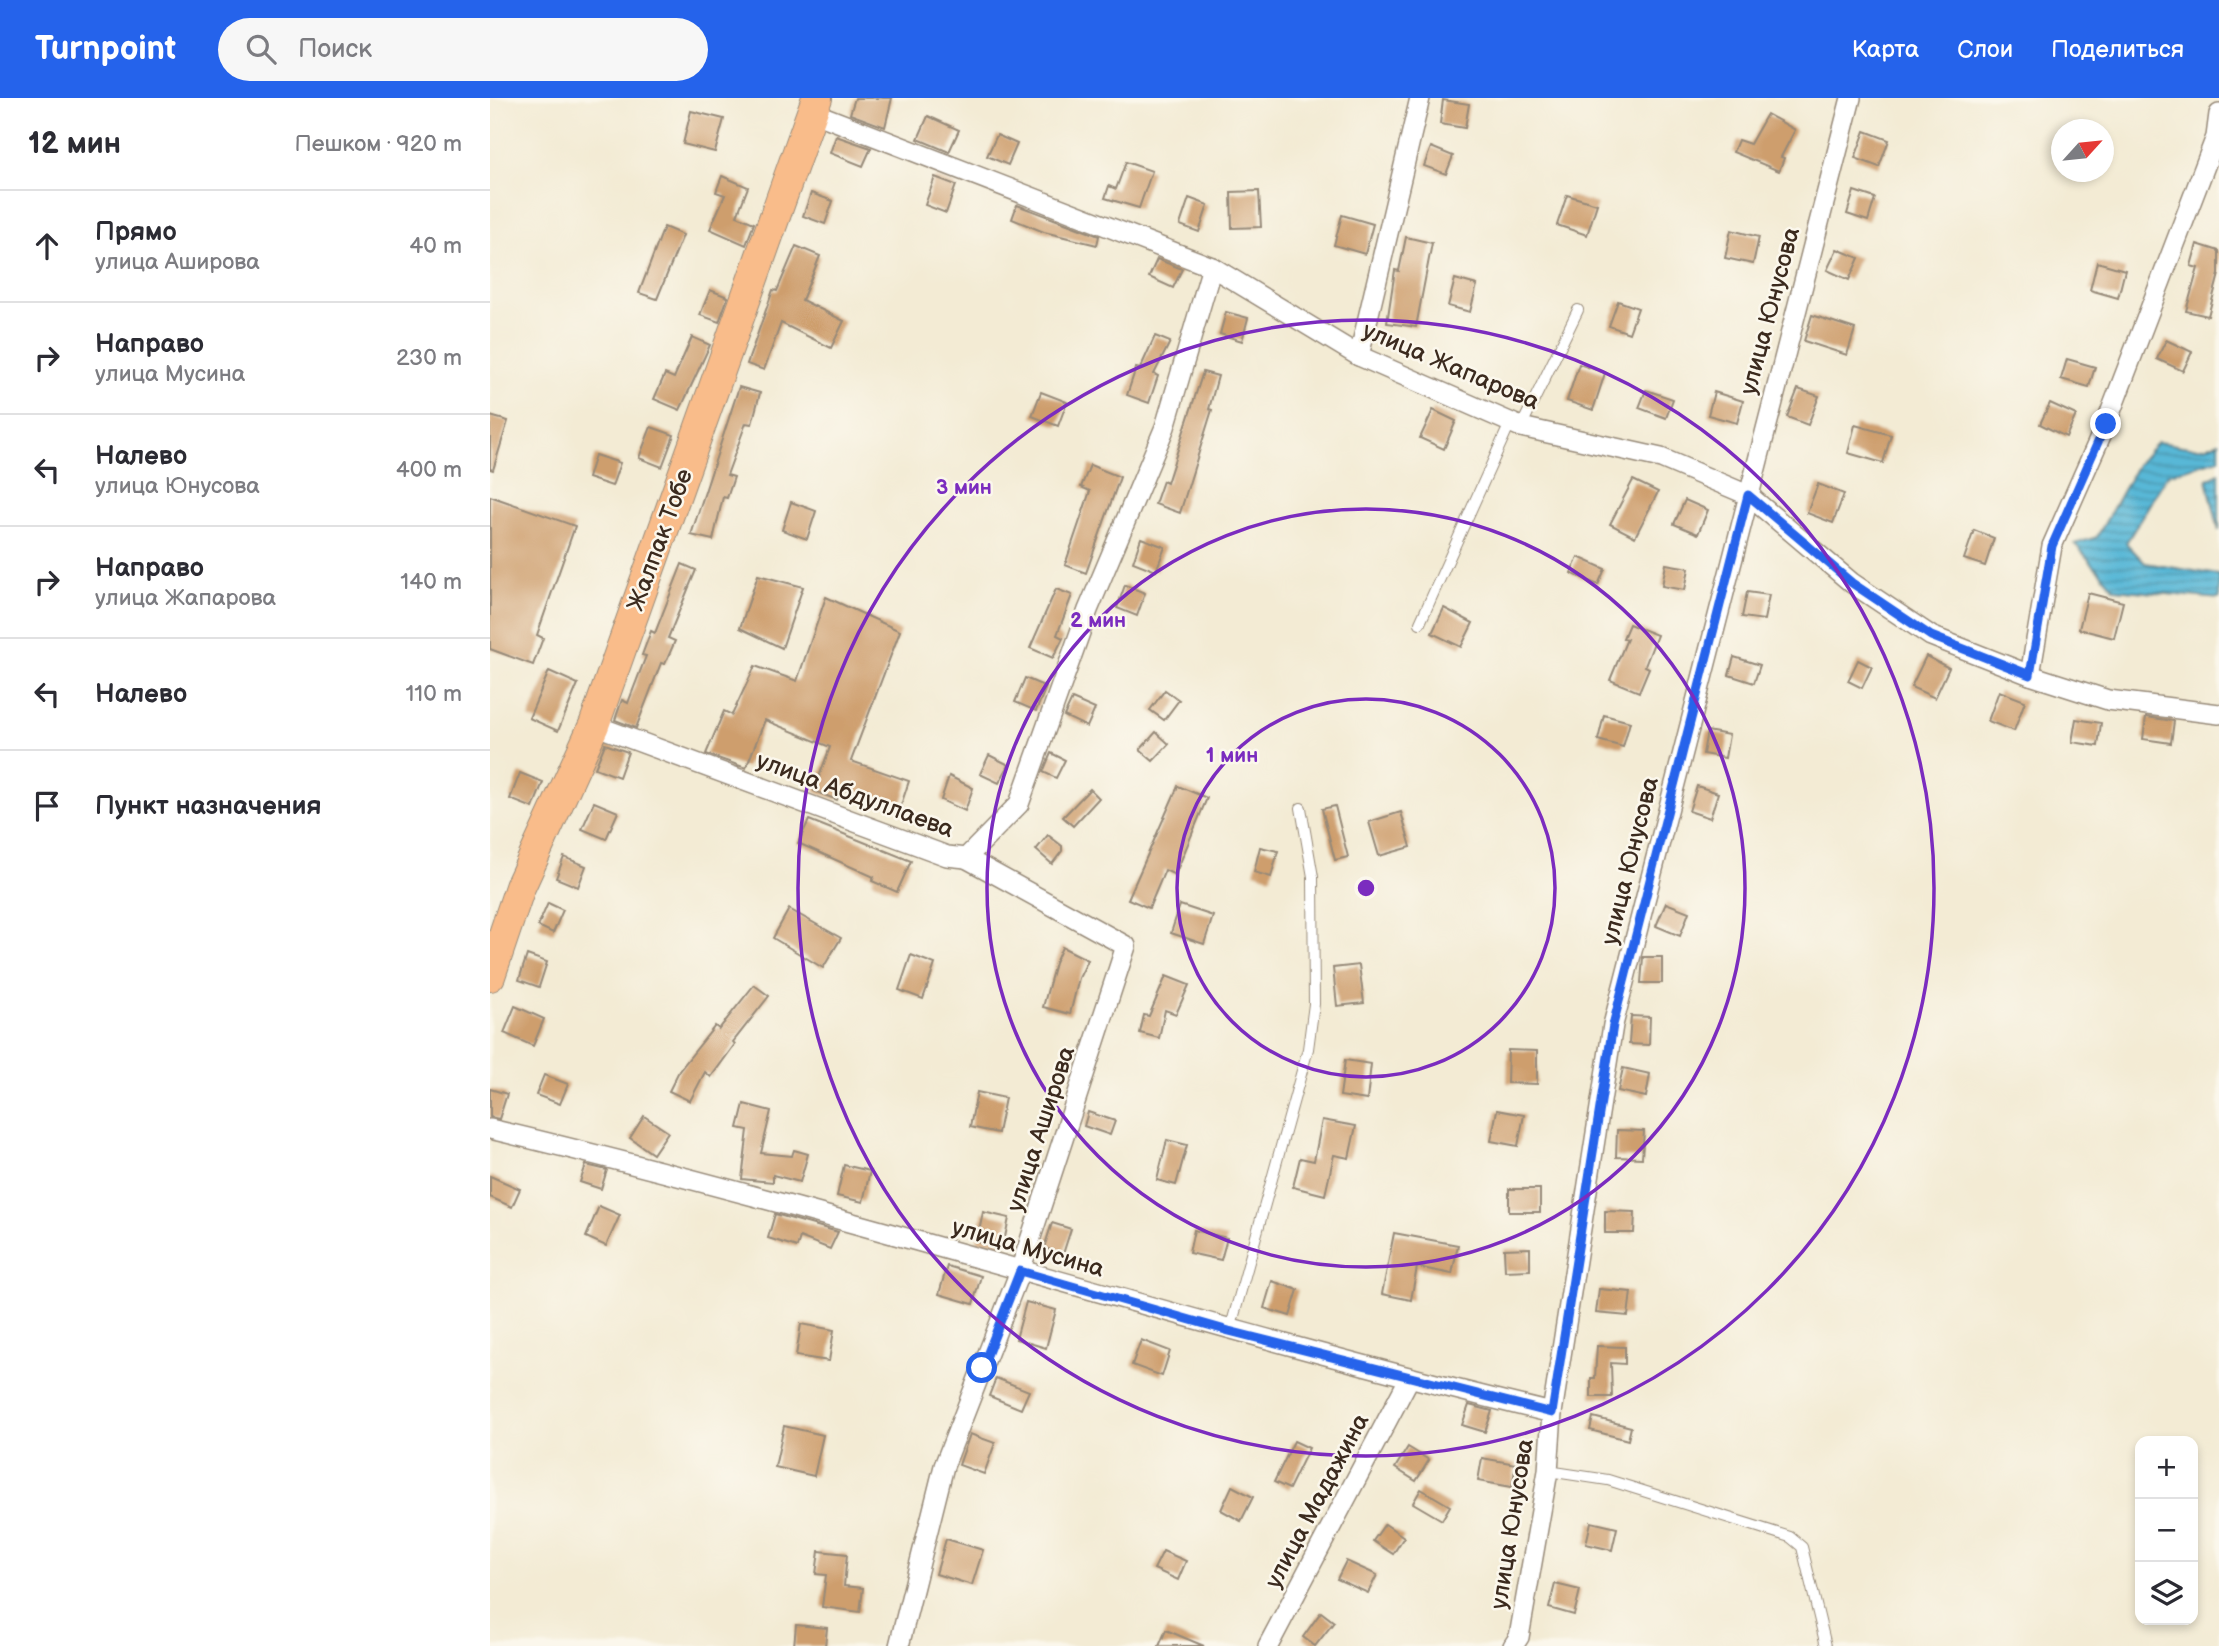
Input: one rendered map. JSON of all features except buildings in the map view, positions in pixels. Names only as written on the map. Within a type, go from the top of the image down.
[{"type":"main road","name":"Жалпак Тобе","points":[[490,976],[520,887],[594,725],[814,105]]},
{"type":"street","points":[[1359,356],[1420,98]]},
{"type":"street","name":"улица Юнусова","points":[[1513,1646],[1519,1637],[1548,1471],[1552,1413],[1613,1025],[1851,98]]},
{"type":"street","name":"улица Жапарова","points":[[814,105],[1212,267],[1359,356],[1516,424],[1661,458],[1748,495],[1852,583],[1931,636],[2030,675],[2108,699],[2219,714]]},
{"type":"street","points":[[2030,675],[2052,546],[2106,424],[2216,137],[2219,114]]},
{"type":"street","name":"улица Абдуллаева","points":[[594,725],[947,856],[966,858],[1020,804],[1088,610],[1165,427],[1212,267]]},
{"type":"street","name":"улица Аширова","points":[[899,1646],[944,1466],[1020,1271],[1126,946],[966,858]]},
{"type":"street","name":"улица Мусина","points":[[490,1129],[723,1185],[1229,1331],[1409,1379],[1552,1413]]},
{"type":"street","name":"улица Мадажина","points":[[1268,1646],[1409,1379]]},
{"type":"lane","points":[[1420,623],[1516,424],[1578,310]]},
{"type":"lane","points":[[1229,1331],[1308,1049],[1314,1004],[1313,877],[1301,808]]},
{"type":"lane","points":[[1548,1471],[1608,1480],[1790,1537],[1802,1547],[1826,1646]]},
{"type":"water","points":[[2157,442],[2203,447],[2219,442],[2219,459],[2168,474],[2126,543],[2145,563],[2219,575],[2219,599],[2115,589],[2075,544],[2097,537],[2137,465]]},
{"type":"water","points":[[2219,473],[2219,531],[2207,479]]},
{"type":"route","points":[[982,1368],[1020,1271],[1229,1331],[1409,1379],[1552,1413],[1613,1025],[1748,495],[1852,583],[1931,636],[2030,675],[2052,546],[2106,424]]}]
